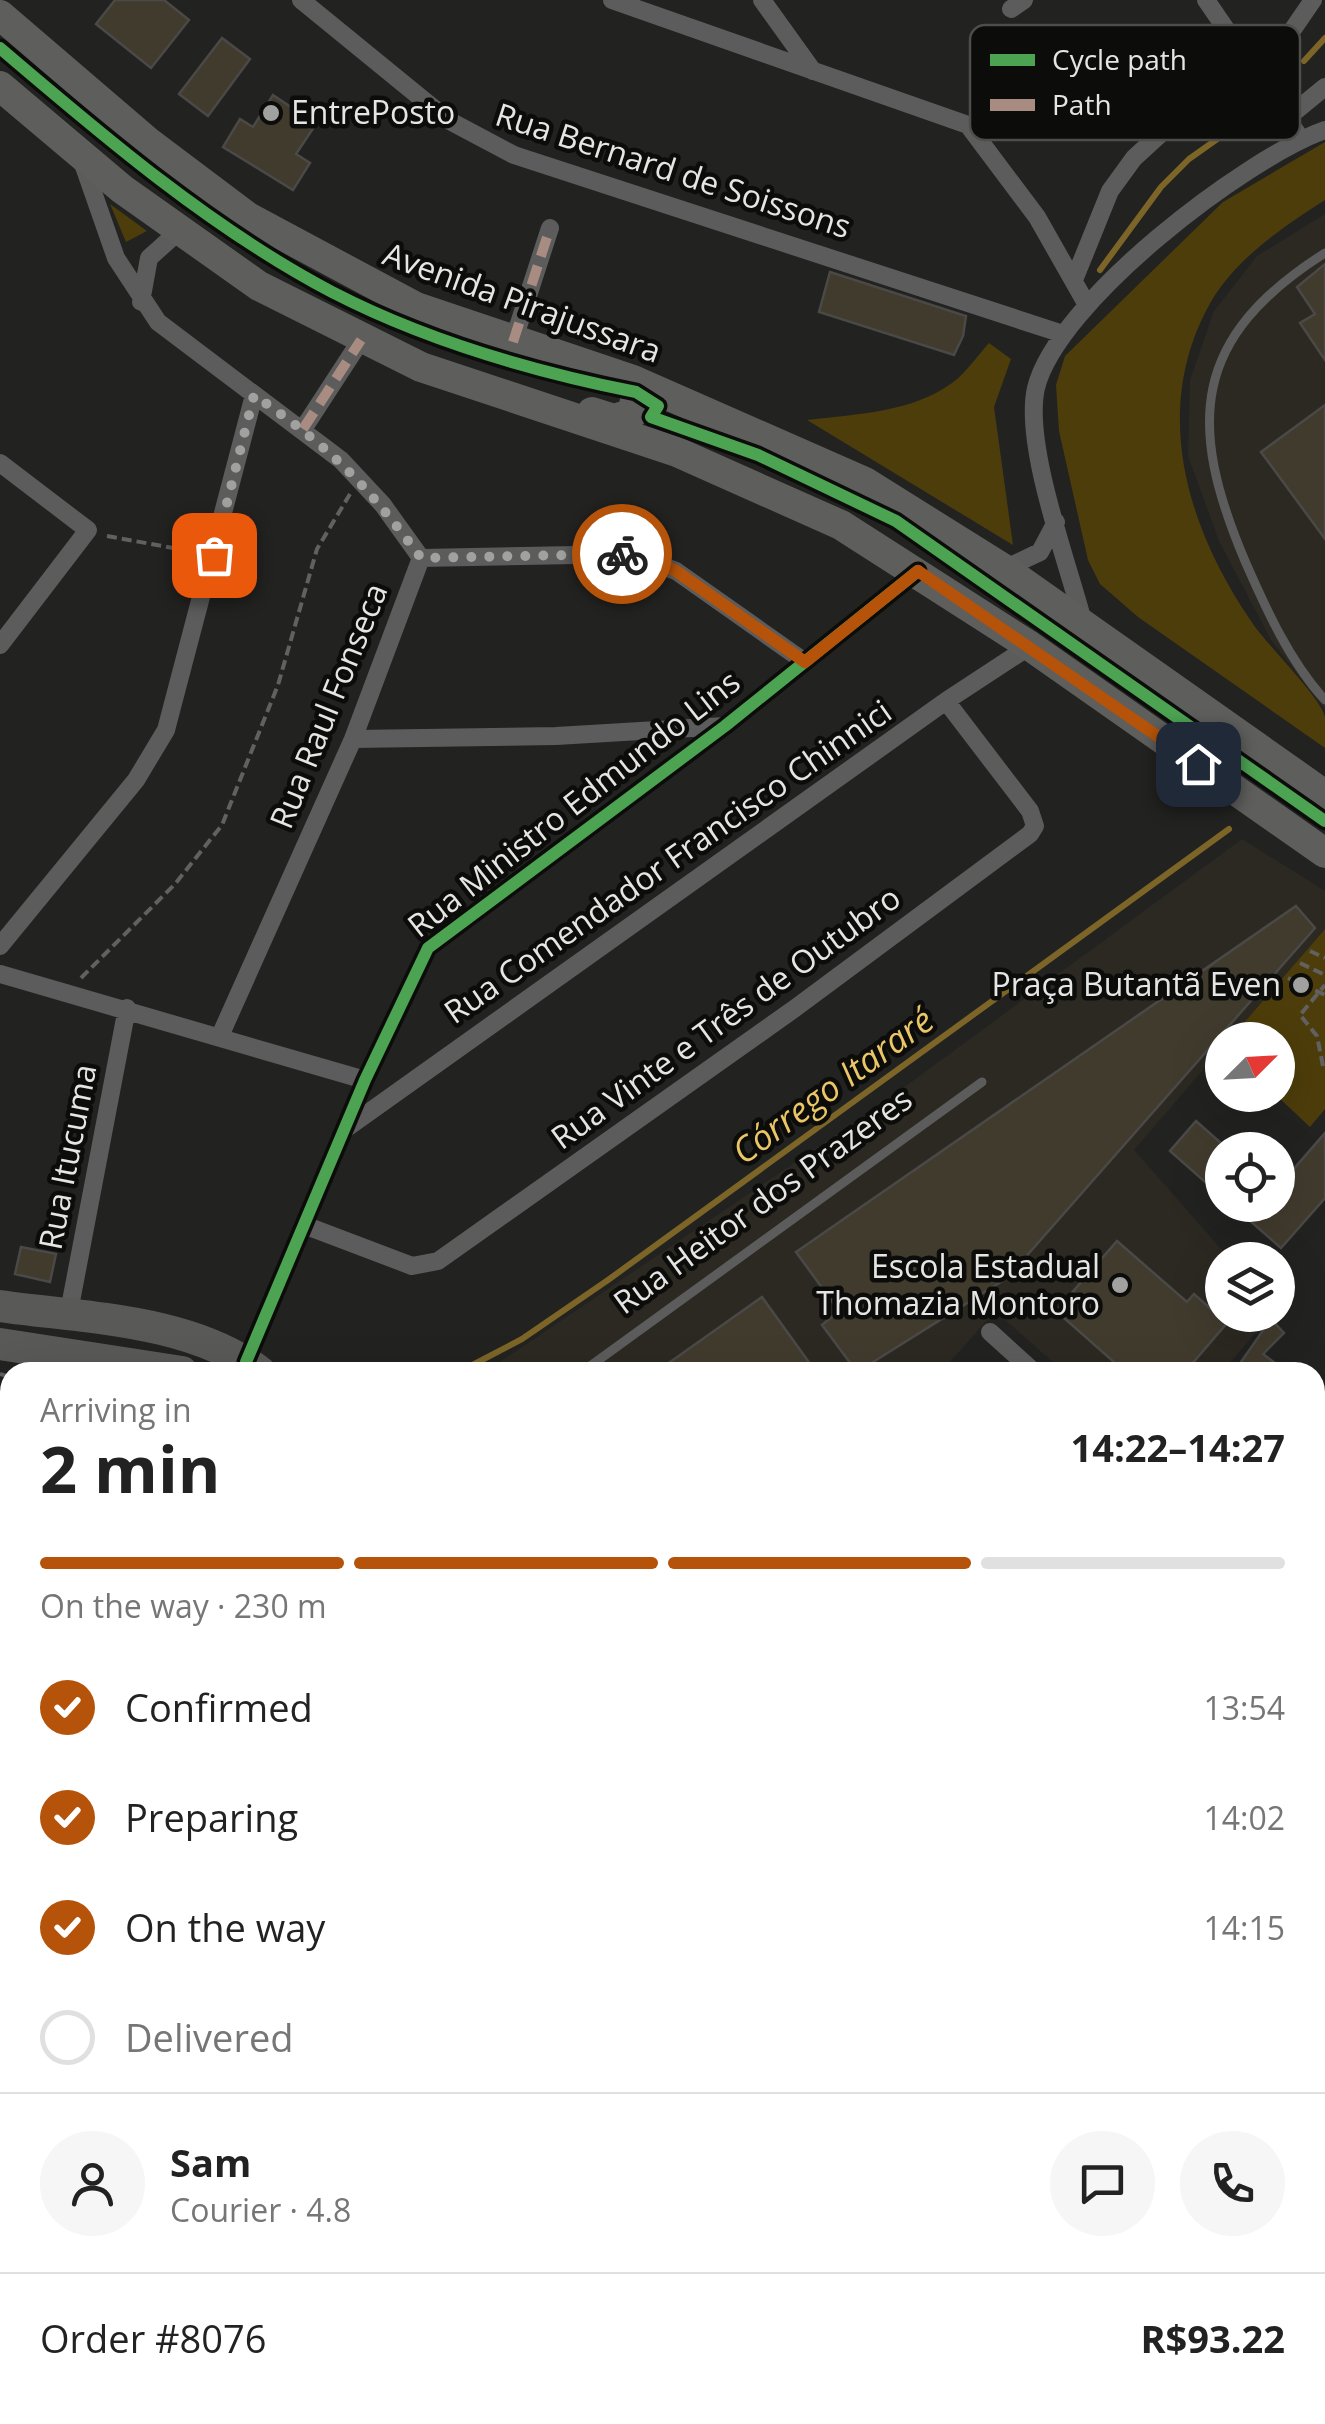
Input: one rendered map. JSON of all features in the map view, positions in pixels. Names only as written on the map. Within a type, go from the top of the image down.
[{"type":"highway","points":[[0,1306],[156,1328],[241,1362]]},
{"type":"highway","points":[[0,1344],[117,1362]]},
{"type":"main road","name":"Avenida Pirajussara","points":[[0,15],[147,141],[248,218],[364,283],[512,342],[633,380],[880,490],[1004,568],[1325,795]]},
{"type":"main road","points":[[1,88],[178,232],[260,286],[361,340],[471,386],[677,452],[816,513],[918,571],[1030,646],[1325,854]]},
{"type":"main road","points":[[564,414],[591,411],[614,419],[628,416],[636,408],[633,380]]},
{"type":"main road","points":[[677,452],[675,428],[694,420],[750,443],[790,448]]},
{"type":"street","name":"Rua Bernard de Soissons","points":[[301,0],[448,120],[514,155],[1063,334]]},
{"type":"street","points":[[612,0],[970,128]]},
{"type":"street","points":[[762,0],[813,72]]},
{"type":"street","points":[[1206,0],[1223,25]]},
{"type":"street","points":[[1296,25],[1313,0]]},
{"type":"street","points":[[1300,107],[1325,87]]},
{"type":"street","points":[[1301,139],[1325,130]]},
{"type":"street","points":[[979,140],[1037,217],[1087,304]]},
{"type":"street","points":[[1074,280],[1120,174],[1156,140]]},
{"type":"street","points":[[1084,626],[1056,522],[1034,414],[1036,388],[1063,334],[1087,304],[1253,164],[1299,140]]},
{"type":"street","points":[[80,153],[103,228],[140,302],[191,350],[303,428],[360,478],[421,558]]},
{"type":"street","points":[[512,342],[550,228]]},
{"type":"street","points":[[140,302],[149,258],[178,232]]},
{"type":"street","points":[[303,428],[361,340]]},
{"type":"street","points":[[0,946],[136,780],[156,749],[176,704],[254,395]]},
{"type":"street","points":[[0,463],[88,530],[0,645]]},
{"type":"street","points":[[1004,568],[1040,552],[1056,522]]},
{"type":"street","name":"Rua Raul Fonseca","points":[[220,1036],[353,739],[421,558],[630,554],[654,561],[805,662]]},
{"type":"street","name":"Rua Ministro Edmundo Lins","points":[[255,1362],[304,1225],[428,948],[725,726],[918,571]]},
{"type":"street","name":"Rua Comendador Francisco Chinnici","points":[[344,1131],[1030,646]]},
{"type":"street","name":"Rua Vinte e Três de Outubro","points":[[304,1225],[412,1266],[438,1260],[794,1008],[1030,834],[1034,826],[1030,811],[946,702]]},
{"type":"street","points":[[353,739],[556,736],[725,726]]},
{"type":"street","points":[[0,974],[366,1080]]},
{"type":"street","name":"Rua Itucuma","points":[[68,1316],[127,1008]]},
{"type":"street","points":[[990,1332],[1023,1362]]},
{"type":"lane","points":[[1325,253],[1262,300],[1238,330],[1220,362],[1208,426],[1218,492],[1250,572],[1291,653],[1325,700]]},
{"type":"lane","name":"Rua Heitor dos Prazeres","points":[[596,1362],[982,1082]]},
{"type":"path","points":[[67,992],[176,884],[222,825],[278,685],[317,549],[360,478]]},
{"type":"path","points":[[88,530],[140,545],[214,555]]},
{"type":"path","points":[[1310,952],[1325,958]]},
{"type":"path","points":[[1300,963],[1325,975]]},
{"type":"path","points":[[1288,978],[1324,990],[1300,1015],[1317,1036],[1323,1066]]},
{"type":"shaded area","points":[[1325,142],[1325,200],[1248,257],[1212,300],[1193,341],[1183,382],[1180,424],[1184,465],[1209,546],[1251,621],[1321,708],[1325,717],[1325,748],[1138,617],[1100,584],[1088,560],[1059,431],[1056,385],[1065,356],[1223,202]]},
{"type":"shaded area","points":[[110,204],[147,231],[126,242]]},
{"type":"shaded area","points":[[1325,214],[1325,710],[1271,640],[1219,541],[1188,456],[1190,380],[1214,311],[1257,256]]},
{"type":"shaded area","points":[[989,343],[1011,359],[994,407],[1013,545],[807,420],[919,401],[957,379]]},
{"type":"shaded area","points":[[1242,839],[1325,891],[1325,929],[1245,1022],[1205,1022],[1205,1068],[1134,1150],[1215,1242],[1205,1242],[1205,1332],[1256,1332],[1231,1362],[1053,1362],[995,1311],[950,1362],[500,1362],[880,1105]]},
{"type":"shaded area","name":"Praça Butantã Even","points":[[1325,929],[1325,1109],[1310,1127],[1294,1112],[1295,1022],[1245,1022]]},
{"type":"building","points":[[115,0],[164,0],[189,20],[151,68],[96,24]]},
{"type":"building","points":[[222,38],[250,59],[208,116],[179,94]]},
{"type":"building","points":[[273,95],[316,124],[296,154],[310,163],[293,190],[223,147],[240,119],[253,127]]},
{"type":"building","points":[[1325,264],[1325,360],[1300,323],[1315,314],[1297,287]]},
{"type":"building","points":[[830,272],[966,316],[963,336],[954,355],[819,312]]},
{"type":"building","points":[[1325,405],[1325,539],[1261,452]]},
{"type":"building","points":[[1296,906],[1315,928],[1232,1022],[1205,1022],[1205,1053],[1007,1278],[873,1362],[850,1362],[822,1325],[839,1311],[796,1252]]},
{"type":"building","points":[[1196,1121],[1208,1132],[1205,1132],[1205,1182],[1170,1151]]},
{"type":"building","points":[[1325,1133],[1325,1198],[1286,1242],[1274,1242],[1251,1222],[1295,1222],[1295,1167]]},
{"type":"building","points":[[1117,1241],[1187,1302],[1194,1294],[1205,1304],[1205,1332],[1219,1332],[1194,1362],[1114,1362],[1056,1311]]},
{"type":"building","points":[[21,1247],[56,1254],[50,1282],[15,1274]]},
{"type":"building","points":[[762,1297],[809,1362],[670,1362]]},
{"type":"building","points":[[1262,1332],[1283,1332],[1263,1354],[1274,1362],[1241,1362]]},
{"type":"waterway","points":[[1304,61],[1325,38]]},
{"type":"waterway","points":[[1100,270],[1161,187],[1189,159],[1216,140]]},
{"type":"waterway","name":"Córrego Itararé","points":[[478,1362],[522,1339],[608,1280],[1229,829]]},
{"type":"marked path","points":[[513,342],[550,228]]},
{"type":"marked path","points":[[303,429],[361,340]]},
{"type":"cycle path","points":[[0,48],[160,179],[288,267],[368,309],[442,339],[559,375],[636,392],[658,406],[651,417],[758,455],[896,521],[1325,821]]},
{"type":"cycle path","points":[[246,1362],[365,1080],[428,948],[725,726],[918,571]]},
{"type":"way so far","points":[[214,555],[254,395],[303,428],[360,478],[421,558],[622,554]]},
{"type":"place","name":"EntrePosto","points":[[271,113]]},
{"type":"place","name":"Praça Butantã Even","points":[[1301,985]]},
{"type":"place","name":"Escola Estadual Thomazia Montoro","points":[[1120,1285]]},
{"type":"route","points":[[622,554],[676,571],[805,662],[918,571],[1198,764]]}]
